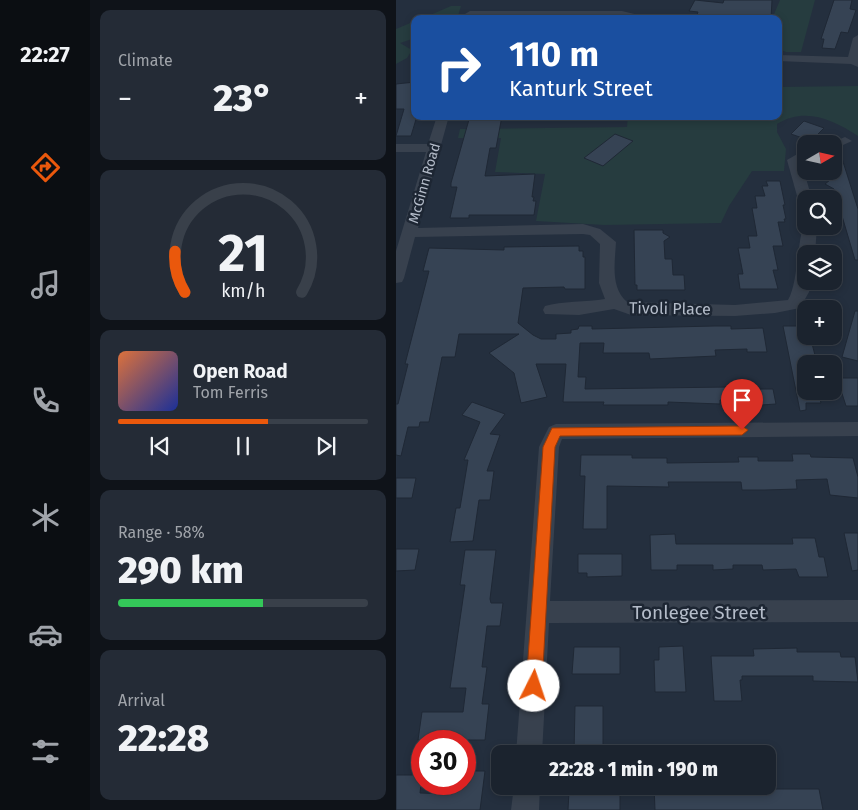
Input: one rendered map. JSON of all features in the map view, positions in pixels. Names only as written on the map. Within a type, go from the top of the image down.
[{"type":"street","points":[[470,15],[474,0]]},
{"type":"street","points":[[571,15],[628,15]]},
{"type":"street","points":[[782,58],[855,62],[858,38]]},
{"type":"street","name":"McGinn Road","points":[[396,278],[442,120]]},
{"type":"street","points":[[396,148],[434,148]]},
{"type":"street","points":[[797,158],[794,160],[797,171]]},
{"type":"street","name":"Tivoli Place","points":[[410,233],[583,229],[595,232],[608,242],[608,294],[621,307],[631,309],[748,309],[787,306],[794,304],[801,290]]},
{"type":"street","points":[[551,310],[585,308],[614,302]]},
{"type":"street","points":[[530,745],[540,612],[549,447],[556,432],[858,429]]},
{"type":"street","name":"Tonlegee Street","points":[[540,612],[858,611]]},
{"type":"street","points":[[525,810],[526,795]]},
{"type":"green space","points":[[780,0],[815,0],[801,52],[782,50],[782,15],[774,15]]},
{"type":"green space","points":[[451,6],[461,6],[458,15],[430,15]]},
{"type":"green space","points":[[411,23],[411,39],[400,43],[411,49],[411,52],[407,58],[396,64],[396,29]]},
{"type":"green space","points":[[858,86],[858,136],[828,120],[818,117],[798,116],[777,124],[777,132],[786,149],[784,171],[752,171],[729,206],[721,223],[604,225],[536,221],[545,174],[495,172],[501,138],[458,138],[460,129],[627,127],[628,120],[782,120],[782,87]]},
{"type":"building","points":[[695,0],[723,3],[724,0],[772,0],[771,15],[697,15],[698,12],[689,11]]},
{"type":"building","points":[[834,0],[852,0],[850,9],[856,10],[848,33],[841,32],[835,49],[822,48],[824,39],[821,39]]},
{"type":"building","points":[[411,82],[411,120],[416,120],[411,136],[396,136],[404,109],[396,109],[396,84]]},
{"type":"building","points":[[469,120],[501,120],[496,148],[490,148],[485,176],[535,174],[532,197],[534,197],[533,201],[536,201],[534,215],[469,215],[469,218],[450,218],[457,187],[451,187]]},
{"type":"building","points":[[804,121],[824,128],[817,135],[797,136],[791,134]]},
{"type":"building","points":[[615,134],[633,141],[603,166],[584,158]]},
{"type":"building","points":[[842,158],[858,209],[858,260],[855,260],[842,216],[842,190],[834,190],[825,184],[830,180],[842,180]]},
{"type":"building","points":[[766,181],[780,181],[785,205],[783,205],[785,222],[778,222],[783,246],[773,246],[778,270],[773,270],[778,289],[740,289],[738,274],[743,274],[738,248],[750,248],[748,236],[757,236],[752,208],[757,208],[755,196],[765,196],[762,186],[768,186]]},
{"type":"building","points":[[634,230],[663,230],[663,233],[670,237],[664,241],[665,259],[672,259],[673,275],[684,275],[685,290],[637,290],[637,285],[635,285]]},
{"type":"building","points":[[579,246],[579,251],[583,251],[583,257],[585,257],[585,289],[565,289],[564,287],[523,288],[518,323],[533,335],[541,339],[556,339],[556,334],[571,333],[571,330],[578,329],[579,326],[592,326],[592,329],[714,326],[731,326],[731,329],[763,328],[767,352],[747,352],[747,349],[715,350],[716,356],[650,359],[649,353],[603,353],[604,343],[580,343],[578,377],[586,377],[585,389],[728,387],[730,400],[720,400],[720,404],[668,402],[668,405],[603,405],[604,402],[563,402],[566,364],[536,364],[547,397],[521,403],[514,373],[489,353],[519,334],[459,334],[455,357],[442,357],[429,422],[420,422],[419,427],[408,427],[401,456],[396,455],[396,404],[398,404],[408,364],[405,364],[429,271],[423,271],[429,248],[504,250],[504,247]]},
{"type":"building","points":[[855,311],[858,311],[858,361],[842,357]]},
{"type":"building","points":[[783,326],[797,326],[797,345],[812,345],[815,355],[797,355],[797,396]]},
{"type":"building","points":[[842,378],[858,378],[858,406],[846,406],[842,394]]},
{"type":"building","points":[[744,389],[773,389],[776,404],[746,406]]},
{"type":"building","points":[[798,400],[820,400],[821,403],[806,403],[806,410],[800,411]]},
{"type":"building","points":[[472,402],[505,414],[490,434],[500,435],[487,471],[494,471],[490,500],[479,500],[473,541],[450,542],[456,508],[460,508],[468,460],[464,460],[480,422],[462,415]]},
{"type":"building","points":[[792,454],[810,454],[811,457],[853,458],[858,477],[858,498],[830,495],[827,479],[796,480],[797,489],[742,490],[741,482],[668,482],[669,487],[607,486],[607,529],[583,529],[585,476],[580,476],[581,455],[632,455],[632,458],[667,458],[667,463],[739,462],[738,457],[758,457],[758,461],[793,461]]},
{"type":"building","points":[[396,478],[416,478],[412,498],[396,498]]},
{"type":"building","points":[[844,533],[858,533],[858,570],[852,571]]},
{"type":"building","points":[[675,534],[676,544],[793,544],[792,538],[815,538],[819,557],[824,557],[828,577],[799,577],[796,569],[763,570],[762,565],[733,565],[733,569],[713,570],[713,565],[677,565],[677,570],[651,570],[650,535]]},
{"type":"building","points":[[396,549],[419,549],[415,570],[396,571]]},
{"type":"building","points":[[465,550],[496,550],[490,599],[491,603],[503,603],[500,626],[487,626],[482,667],[487,667],[482,704],[489,704],[485,740],[476,740],[476,730],[419,730],[422,712],[463,712],[466,688],[450,688],[465,585],[460,585]]},
{"type":"building","points":[[578,554],[622,554],[622,576],[587,577],[587,573],[578,573]]},
{"type":"building","points":[[683,646],[686,692],[655,692],[654,660],[659,660],[659,647]]},
{"type":"building","points":[[574,647],[620,647],[620,674],[572,674]]},
{"type":"building","points":[[797,648],[797,652],[840,652],[841,657],[855,657],[858,682],[813,681],[813,676],[742,676],[742,680],[740,680],[742,701],[714,701],[711,656],[754,656],[753,649]]},
{"type":"building","points":[[575,706],[603,706],[603,745],[574,745]]},
{"type":"building","points":[[476,771],[485,771],[480,810],[396,810],[396,775],[411,775],[411,795],[476,795]]},
{"type":"building","points":[[776,789],[819,789],[823,810],[655,810],[654,795],[776,795]]},
{"type":"building","points":[[569,795],[620,795],[620,810],[568,810]]},
{"type":"route","points":[[534,686],[549,447],[556,432],[742,430]]}]
